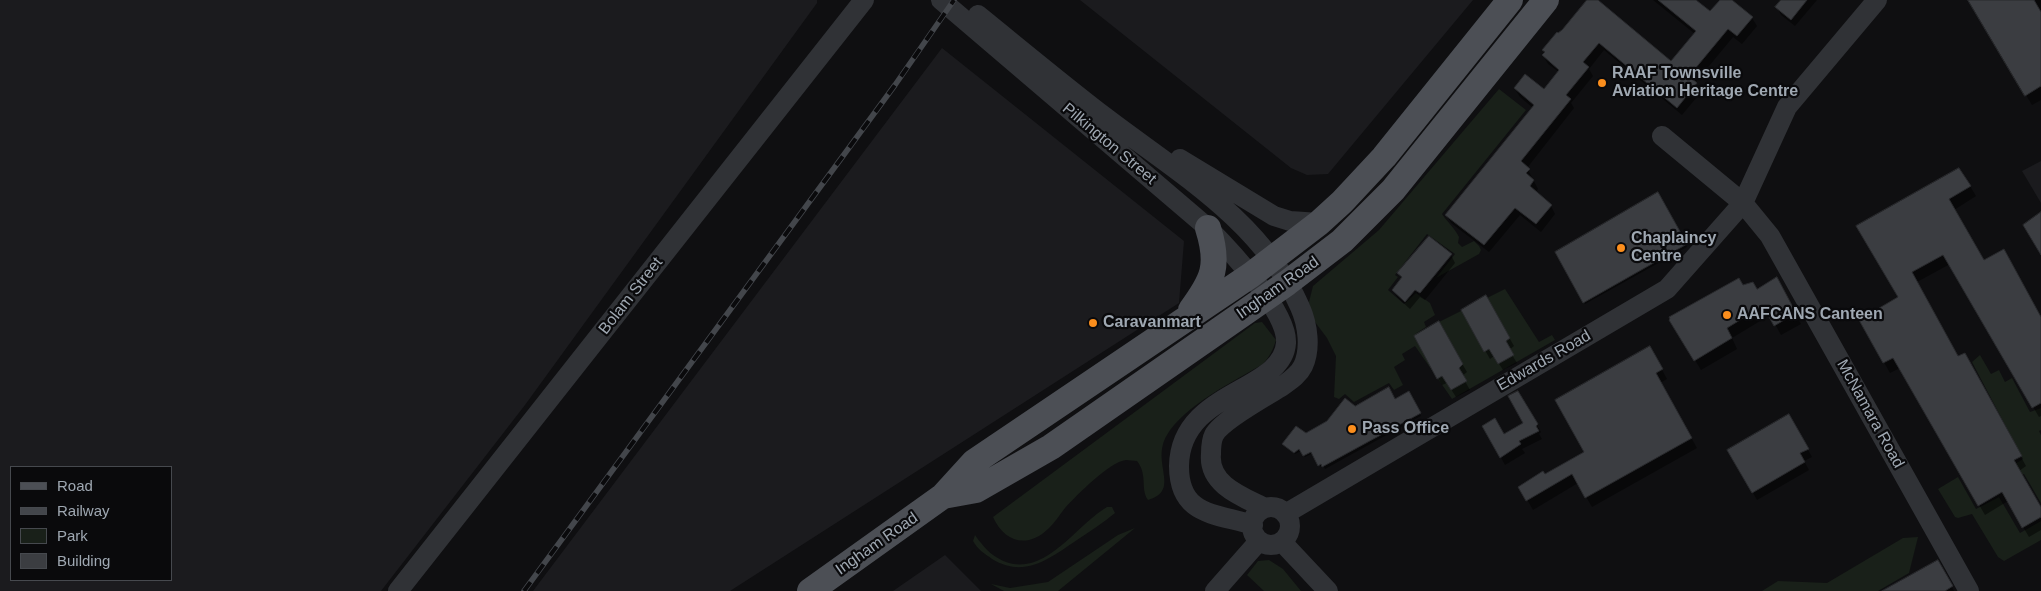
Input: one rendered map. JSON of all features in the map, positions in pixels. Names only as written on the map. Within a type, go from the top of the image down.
[{"type":"main road","name":"Ingham Road","points":[[810,591],[944,496],[974,462],[1251,275],[1319,223],[1342,202],[1384,157],[1510,0]]},
{"type":"main road","name":"Ingham Road","points":[[944,496],[976,490],[1051,446],[1277,290],[1342,241],[1374,211],[1546,0]]},
{"type":"main road","points":[[1183,321],[1208,288],[1212,279],[1214,254],[1208,228]]},
{"type":"street","name":"Bolam Street","points":[[398,591],[864,0]]},
{"type":"street","name":"Pilkington Street","points":[[941,0],[1208,228],[1251,275],[1277,290]]},
{"type":"street","name":"Pilkington Street","points":[[959,0],[1092,107],[1222,206],[1251,234],[1272,260],[1277,290]]},
{"type":"street","name":"Edwards Road","points":[[1285,514],[1666,289],[1743,203],[1787,107],[1877,0]]},
{"type":"street","points":[[1092,107],[1274,216],[1319,223]]},
{"type":"street","points":[[1662,136],[1743,203]]},
{"type":"street","name":"McNamara Road","points":[[1743,203],[1770,236],[1969,591]]},
{"type":"street","points":[[1277,290],[1305,321],[1307,337],[1306,355],[1302,367],[1294,378],[1224,424],[1214,435],[1210,458],[1216,477],[1226,487],[1265,508],[1272,507],[1285,514],[1290,525],[1289,532],[1282,542],[1270,545],[1256,533],[1204,511],[1189,501],[1183,493],[1180,482],[1179,455],[1188,430],[1197,418],[1209,408],[1263,375],[1275,366],[1282,357],[1285,350],[1285,336],[1277,290]]},
{"type":"street","points":[[1215,591],[1256,533],[1255,518],[1265,508]]},
{"type":"street","points":[[1282,542],[1328,591]]},
{"type":"shaded area","points":[[0,0],[817,0],[817,3],[525,405],[381,591],[0,591]]},
{"type":"shaded area","points":[[1080,0],[1473,0],[1328,174],[1307,175],[1291,168]]},
{"type":"shaded area","points":[[942,48],[1184,241],[1179,303],[730,591],[533,591]]},
{"type":"shaded area","points":[[2041,161],[2041,203],[2022,171]]},
{"type":"shaded area","points":[[945,555],[981,591],[893,591]]},
{"type":"green space","points":[[1499,89],[1526,110],[1442,214],[1459,237],[1458,243],[1462,247],[1474,241],[1481,250],[1479,254],[1436,278],[1455,254],[1427,234],[1395,275],[1398,277],[1388,290],[1404,304],[1416,293],[1430,303],[1435,315],[1424,322],[1426,327],[1415,334],[1505,289],[1539,342],[1552,335],[1555,340],[1452,399],[1415,346],[1402,354],[1405,360],[1394,367],[1403,385],[1394,390],[1389,383],[1354,402],[1345,394],[1339,399],[1334,397],[1336,356],[1327,338],[1312,318],[1309,302],[1313,286],[1379,230]]},
{"type":"green space","points":[[1262,322],[1276,340],[1269,356],[1263,364],[1197,404],[1175,424],[1163,445],[1164,482],[1163,490],[1158,495],[1148,500],[1144,491],[1140,466],[1137,461],[1126,460],[1119,462],[1102,473],[1077,495],[1051,527],[1040,535],[1024,541],[1017,540],[1003,532],[998,526],[993,517],[1255,323]]},
{"type":"green space","points":[[1980,355],[1991,374],[1999,370],[2005,382],[2012,378],[2030,412],[2041,408],[2041,430],[2039,431],[2041,435],[2041,503],[2024,474],[1998,484],[1994,477],[2023,459],[1972,362]]},
{"type":"green space","points":[[1958,477],[1976,509],[1999,497],[2020,533],[2041,521],[2041,540],[2004,561],[1998,557],[1972,514],[1958,518],[1955,517],[1938,489]]},
{"type":"green space","points":[[1107,507],[1112,507],[1115,513],[1057,553],[1037,564],[1026,567],[1004,565],[979,549],[973,541],[975,535],[993,555],[1010,563],[1026,564],[1041,559],[1055,550]]},
{"type":"green space","points":[[1135,528],[1058,591],[1004,591],[991,584],[1010,588],[1048,582],[1118,535]]},
{"type":"green space","points":[[1918,537],[1909,573],[1878,591],[1762,591],[1778,581],[1827,583],[1903,538]]},
{"type":"green space","points":[[1269,560],[1283,569],[1301,591],[1264,591],[1247,575],[1258,561]]},
{"type":"building","points":[[1587,0],[1598,0],[1671,61],[1696,31],[1658,0],[1696,0],[1710,11],[1720,0],[1732,0],[1753,17],[1737,36],[1728,29],[1689,76],[1697,83],[1677,108],[1599,43],[1583,62],[1589,67],[1566,95],[1571,99],[1521,161],[1530,169],[1526,173],[1534,180],[1530,186],[1552,205],[1536,224],[1515,208],[1484,245],[1445,215],[1534,105],[1514,88],[1525,74],[1544,89],[1559,70],[1542,55],[1545,52],[1542,50]]},
{"type":"building","points":[[1781,0],[1807,0],[1791,20],[1775,7]]},
{"type":"building","points":[[1968,0],[2034,0],[2041,12],[2041,86],[2025,96]]},
{"type":"building","points":[[1959,168],[1971,186],[1949,199],[1984,260],[2004,249],[2041,317],[2041,403],[2032,408],[1943,255],[1912,272],[1958,356],[1965,353],[2022,456],[2014,460],[2041,507],[2041,517],[2022,528],[2002,492],[1978,506],[1893,358],[1883,363],[1859,320],[1898,297],[1856,226]]},
{"type":"building","name":"Chaplaincy Centre","points":[[1658,192],[1687,244],[1583,303],[1555,252]]},
{"type":"building","points":[[2041,212],[2041,255],[2023,225]]},
{"type":"building","points":[[1429,236],[1452,254],[1420,293],[1415,290],[1405,302],[1392,290],[1402,277],[1397,273]]},
{"type":"building","points":[[1777,277],[1796,313],[1774,326],[1763,306],[1727,328],[1732,338],[1694,361],[1669,317],[1739,278],[1743,285],[1753,282],[1757,289]]},
{"type":"building","points":[[1486,295],[1510,338],[1506,341],[1514,355],[1498,364],[1489,349],[1484,352],[1461,310]]},
{"type":"building","points":[[1439,321],[1463,364],[1459,368],[1467,381],[1451,390],[1442,376],[1437,379],[1414,336]]},
{"type":"building","points":[[1650,346],[1663,369],[1656,373],[1692,438],[1585,498],[1572,474],[1526,501],[1518,487],[1543,471],[1545,474],[1584,452],[1555,400]]},
{"type":"building","name":"Pass Office","points":[[1389,387],[1395,399],[1409,391],[1421,413],[1322,467],[1321,464],[1318,466],[1311,452],[1303,456],[1299,449],[1294,453],[1282,444],[1296,426],[1306,433],[1327,421],[1345,398],[1355,406]]},
{"type":"building","points":[[1518,391],[1538,424],[1536,426],[1539,431],[1519,441],[1521,444],[1500,458],[1482,426],[1495,418],[1504,434],[1523,423],[1508,396]]},
{"type":"building","points":[[1789,414],[1809,449],[1800,453],[1805,462],[1752,493],[1727,450]]},
{"type":"building","points":[[1938,560],[1953,586],[1945,591],[1882,591]]},
{"type":"railway","points":[[524,591],[895,85],[954,0]]},
{"type":"place","name":"RAAF Townsville Aviation Heritage Centre","points":[[1602,83]]},
{"type":"place","name":"Chaplaincy Centre","points":[[1621,248]]},
{"type":"place","name":"AAFCANS Canteen","points":[[1727,315]]},
{"type":"place","name":"Caravanmart","points":[[1093,323]]},
{"type":"place","name":"Pass Office","points":[[1352,429]]}]
